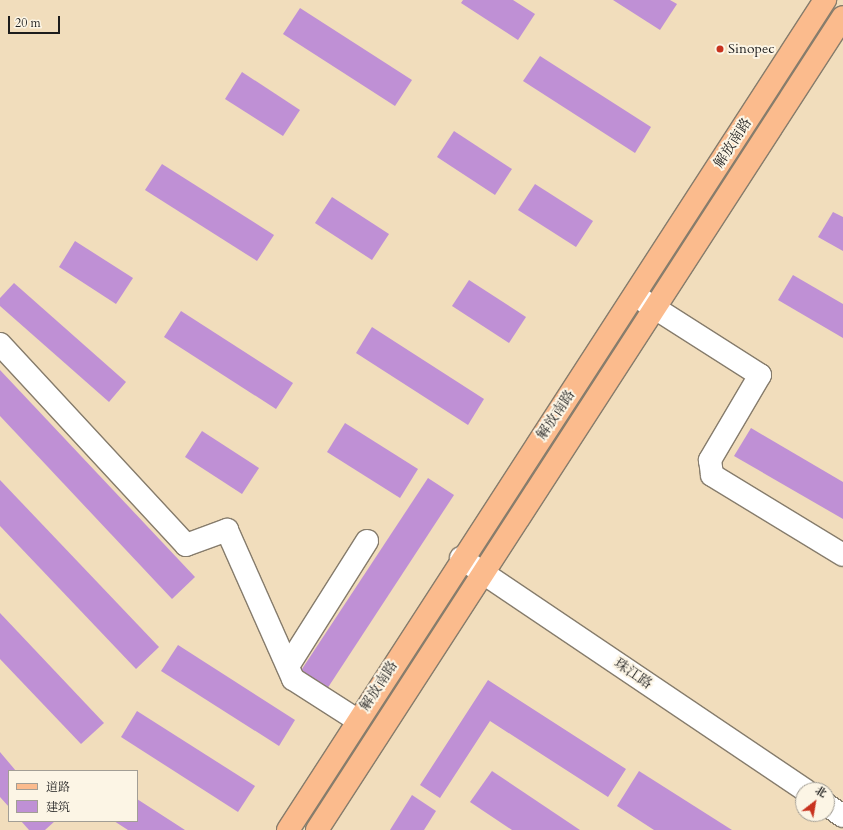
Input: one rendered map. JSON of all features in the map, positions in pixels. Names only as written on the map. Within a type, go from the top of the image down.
[{"type":"main road","name":"解放南路","points":[[288,830],[461,558],[636,296],[825,0]]},
{"type":"main road","name":"解放南路","points":[[317,830],[481,572],[843,17]]},
{"type":"street","points":[[636,296],[760,374],[710,460],[712,475],[843,555]]},
{"type":"street","points":[[0,344],[186,545],[227,530],[294,679],[357,720]]},
{"type":"street","points":[[288,666],[367,541]]},
{"type":"street","name":"珠江路","points":[[461,558],[795,783]]},
{"type":"building","points":[[463,0],[513,0],[535,14],[518,40],[461,3]]},
{"type":"building","points":[[613,0],[670,0],[677,4],[660,30]]},
{"type":"building","points":[[300,8],[412,80],[395,106],[283,34]]},
{"type":"building","points":[[540,56],[651,127],[635,153],[523,81]]},
{"type":"building","points":[[242,72],[300,110],[283,136],[225,99]]},
{"type":"building","points":[[454,131],[512,169],[495,195],[437,157]]},
{"type":"building","points":[[162,164],[274,235],[257,261],[145,190]]},
{"type":"building","points":[[535,184],[593,221],[576,247],[518,210]]},
{"type":"building","points":[[332,197],[389,234],[372,260],[315,223]]},
{"type":"building","points":[[833,212],[843,217],[843,251],[818,237]]},
{"type":"building","points":[[75,241],[133,278],[116,304],[59,267]]},
{"type":"building","points":[[793,275],[843,304],[843,338],[778,300]]},
{"type":"building","points":[[469,280],[526,317],[509,343],[452,306]]},
{"type":"building","points":[[14,283],[126,382],[109,402],[0,306],[0,298]]},
{"type":"building","points":[[181,311],[293,383],[276,409],[164,337]]},
{"type":"building","points":[[372,327],[484,399],[468,425],[356,353]]},
{"type":"building","points":[[0,370],[195,577],[172,599],[0,416]]},
{"type":"building","points":[[345,423],[418,469],[400,498],[327,452]]},
{"type":"building","points":[[751,428],[843,482],[843,519],[734,456]]},
{"type":"building","points":[[202,431],[259,468],[242,494],[185,457]]},
{"type":"building","points":[[428,478],[454,495],[327,689],[300,672]]},
{"type":"building","points":[[0,480],[159,647],[136,669],[0,526]]},
{"type":"building","points":[[0,613],[104,723],[81,744],[0,659]]},
{"type":"building","points":[[178,645],[295,720],[279,746],[161,671]]},
{"type":"building","points":[[488,680],[626,769],[608,797],[490,721],[440,798],[420,785]]},
{"type":"building","points":[[137,711],[255,786],[238,812],[121,737]]},
{"type":"building","points":[[0,752],[15,770],[8,770],[8,806],[0,797]]},
{"type":"building","points":[[492,771],[580,830],[512,830],[470,802]]},
{"type":"building","points":[[639,771],[732,830],[654,830],[617,806]]},
{"type":"building","points":[[412,795],[436,811],[424,830],[390,830]]},
{"type":"building","points":[[138,800],[185,830],[128,830],[116,822],[138,822]]},
{"type":"building","points":[[22,822],[54,822],[45,830],[29,830]]},
{"type":"place","name":"Sinopec","points":[[720,49]]}]
